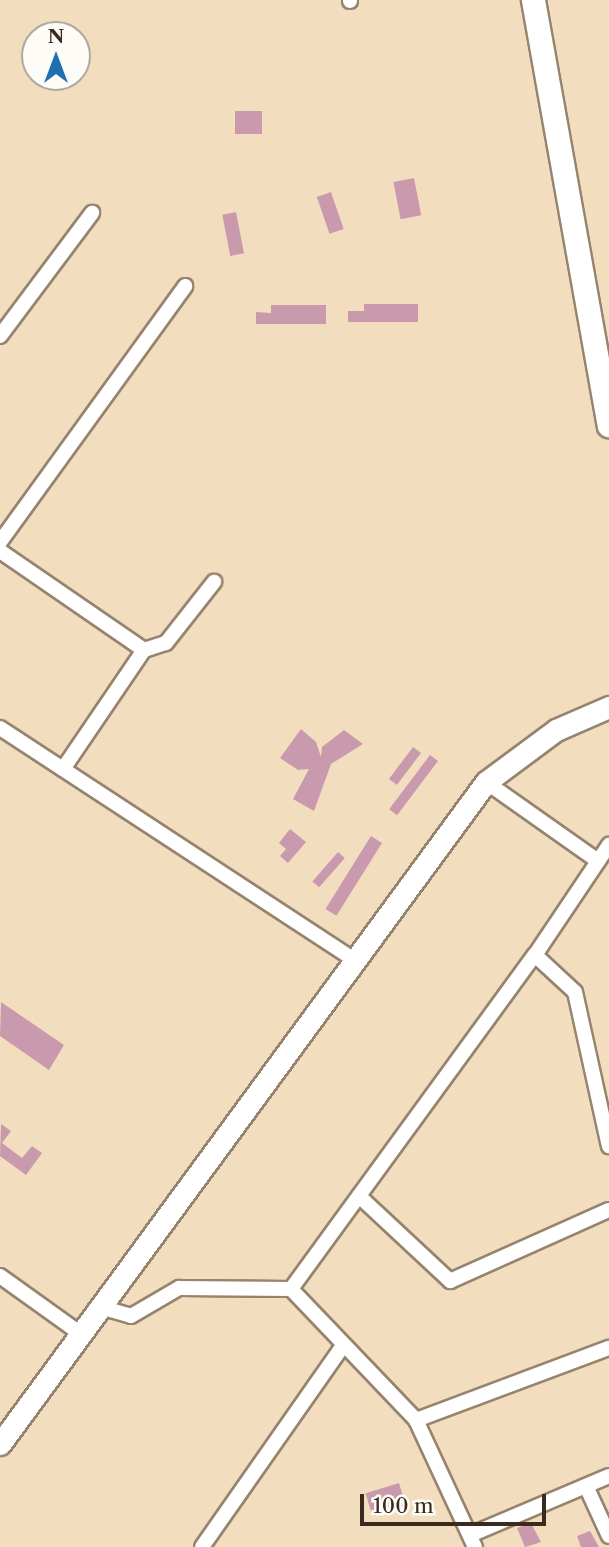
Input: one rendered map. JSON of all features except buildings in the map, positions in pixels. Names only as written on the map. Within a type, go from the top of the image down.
[{"type":"main road","points":[[533,0],[609,425]]},
{"type":"street","points":[[0,337],[92,213]]},
{"type":"street","points":[[0,542],[185,286]]},
{"type":"street","points":[[0,551],[144,650]]},
{"type":"street","points":[[63,769],[144,650],[166,643],[214,582]]},
{"type":"street","points":[[0,1444],[486,782],[548,736],[609,707]]},
{"type":"street","points":[[0,728],[355,960]]},
{"type":"street","points":[[486,782],[598,861]]},
{"type":"street","points":[[291,1289],[536,955],[609,845]]},
{"type":"street","points":[[536,955],[575,992],[609,1146]]},
{"type":"street","points":[[359,1196],[450,1280],[609,1210]]},
{"type":"street","points":[[0,1276],[81,1334]]},
{"type":"street","points":[[100,1307],[131,1316],[179,1288],[291,1289],[342,1347],[416,1420],[472,1541],[609,1476]]},
{"type":"street","points":[[202,1547],[342,1347]]},
{"type":"street","points":[[416,1420],[609,1348]]},
{"type":"street","points":[[586,1486],[609,1536]]}]
